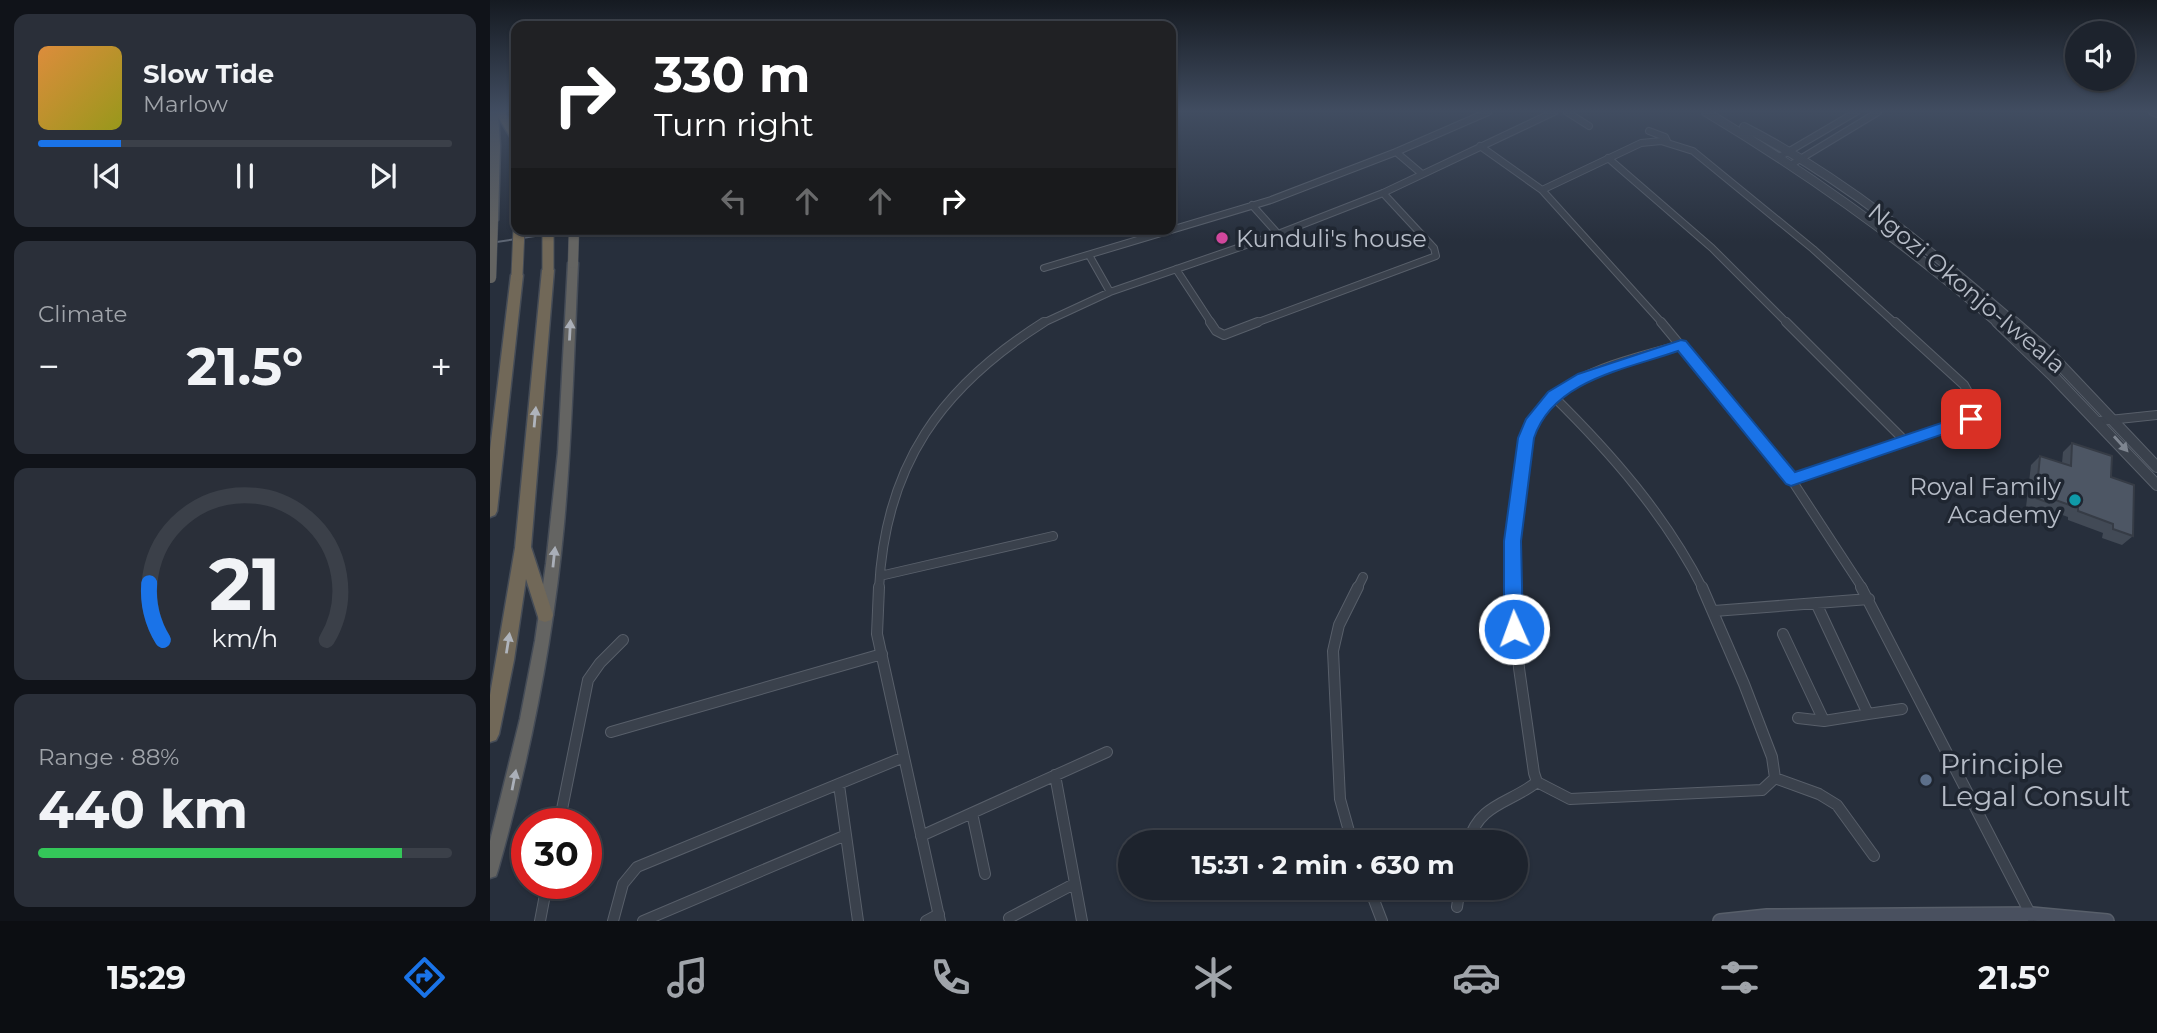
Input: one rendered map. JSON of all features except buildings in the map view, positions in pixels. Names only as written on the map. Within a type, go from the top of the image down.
[{"type":"highway","points":[[490,284],[496,155]]},
{"type":"highway","points":[[490,510],[517,275],[519,235]]},
{"type":"highway","points":[[490,734],[506,660],[523,548],[548,270],[548,235]]},
{"type":"highway","points":[[490,870],[509,804],[545,615],[561,493],[573,235]]},
{"type":"highway","points":[[523,548],[545,615]]},
{"type":"main road","points":[[1720,921],[1767,916],[2033,917],[2107,921]]},
{"type":"street","points":[[1176,228],[1252,205],[1388,155]]},
{"type":"street","points":[[1400,155],[1422,174]]},
{"type":"street","points":[[926,921],[939,918],[877,634],[880,576],[893,501],[910,457],[940,411],[971,377],[1005,347],[1049,319],[1111,292],[1278,234],[1383,193],[1461,155]]},
{"type":"street","points":[[1493,155],[1542,190],[1681,345],[1791,479],[1869,598],[2033,917]]},
{"type":"street","points":[[1542,190],[1615,155]]},
{"type":"street","points":[[1698,155],[1813,249],[1970,393],[1977,409],[1971,419],[1791,479]]},
{"type":"street","name":"Ngozi Okonjo-Iweala","points":[[1797,155],[1890,220],[1957,273],[2047,351],[2157,467]]},
{"type":"street","points":[[1792,163],[1807,155]]},
{"type":"street","name":"Ngozi Okonjo-Iweala","points":[[1781,156],[1877,223],[1966,293],[2025,345],[2100,421],[2157,485]]},
{"type":"street","points":[[1608,158],[1712,248],[1904,440]]},
{"type":"street","points":[[1176,270],[1216,331],[1224,335],[1436,256],[1434,248],[1383,193]]},
{"type":"street","points":[[1252,205],[1278,234]]},
{"type":"street","points":[[1044,268],[1154,235]]},
{"type":"street","points":[[1089,255],[1111,292]]},
{"type":"street","points":[[1537,782],[1514,629],[1512,551],[1526,438],[1531,423],[1553,396],[1567,386],[1605,369],[1681,345]]},
{"type":"street","points":[[1553,396],[1588,429],[1623,470],[1659,519],[1714,611],[1772,757],[1775,778]]},
{"type":"street","points":[[2100,421],[2157,415]]},
{"type":"street","points":[[880,576],[1053,536]]},
{"type":"street","points":[[1348,830],[1339,799],[1333,652],[1339,625],[1363,577]]},
{"type":"street","points":[[1714,611],[1869,598]]},
{"type":"street","points":[[1816,603],[1868,714]]},
{"type":"street","points":[[1783,634],[1824,721]]},
{"type":"street","points":[[562,808],[588,680],[600,663],[623,640]]},
{"type":"street","points":[[611,732],[882,654]]},
{"type":"street","points":[[1798,718],[1824,721],[1902,709]]},
{"type":"street","points":[[921,835],[1107,752]]},
{"type":"street","points":[[613,921],[623,884],[637,867],[904,757]]},
{"type":"street","points":[[1055,775],[1082,921]]},
{"type":"street","points":[[1537,782],[1570,799],[1762,790],[1775,778]]},
{"type":"street","points":[[1775,778],[1819,794],[1837,805],[1874,856]]},
{"type":"street","points":[[1472,830],[1475,820],[1485,810],[1524,794],[1537,782]]},
{"type":"street","points":[[839,785],[858,921]]},
{"type":"street","points":[[972,813],[985,874]]},
{"type":"street","points":[[643,921],[846,835]]},
{"type":"street","points":[[1009,918],[1074,884]]},
{"type":"street","points":[[540,921],[544,899]]},
{"type":"street","points":[[1374,900],[1382,921]]},
{"type":"street","points":[[1457,907],[1458,900]]},
{"type":"tram line","points":[[490,243],[541,235]]},
{"type":"place","name":"Kunduli's house","points":[[1222,238]]},
{"type":"place","name":"Royal Family Academy","points":[[2075,500]]},
{"type":"place","name":"Principle Legal Consult","points":[[1926,780]]},
{"type":"route","points":[[1514,629],[1512,541],[1526,438],[1531,423],[1553,396],[1583,378],[1681,345],[1791,479],[1971,419]]}]
